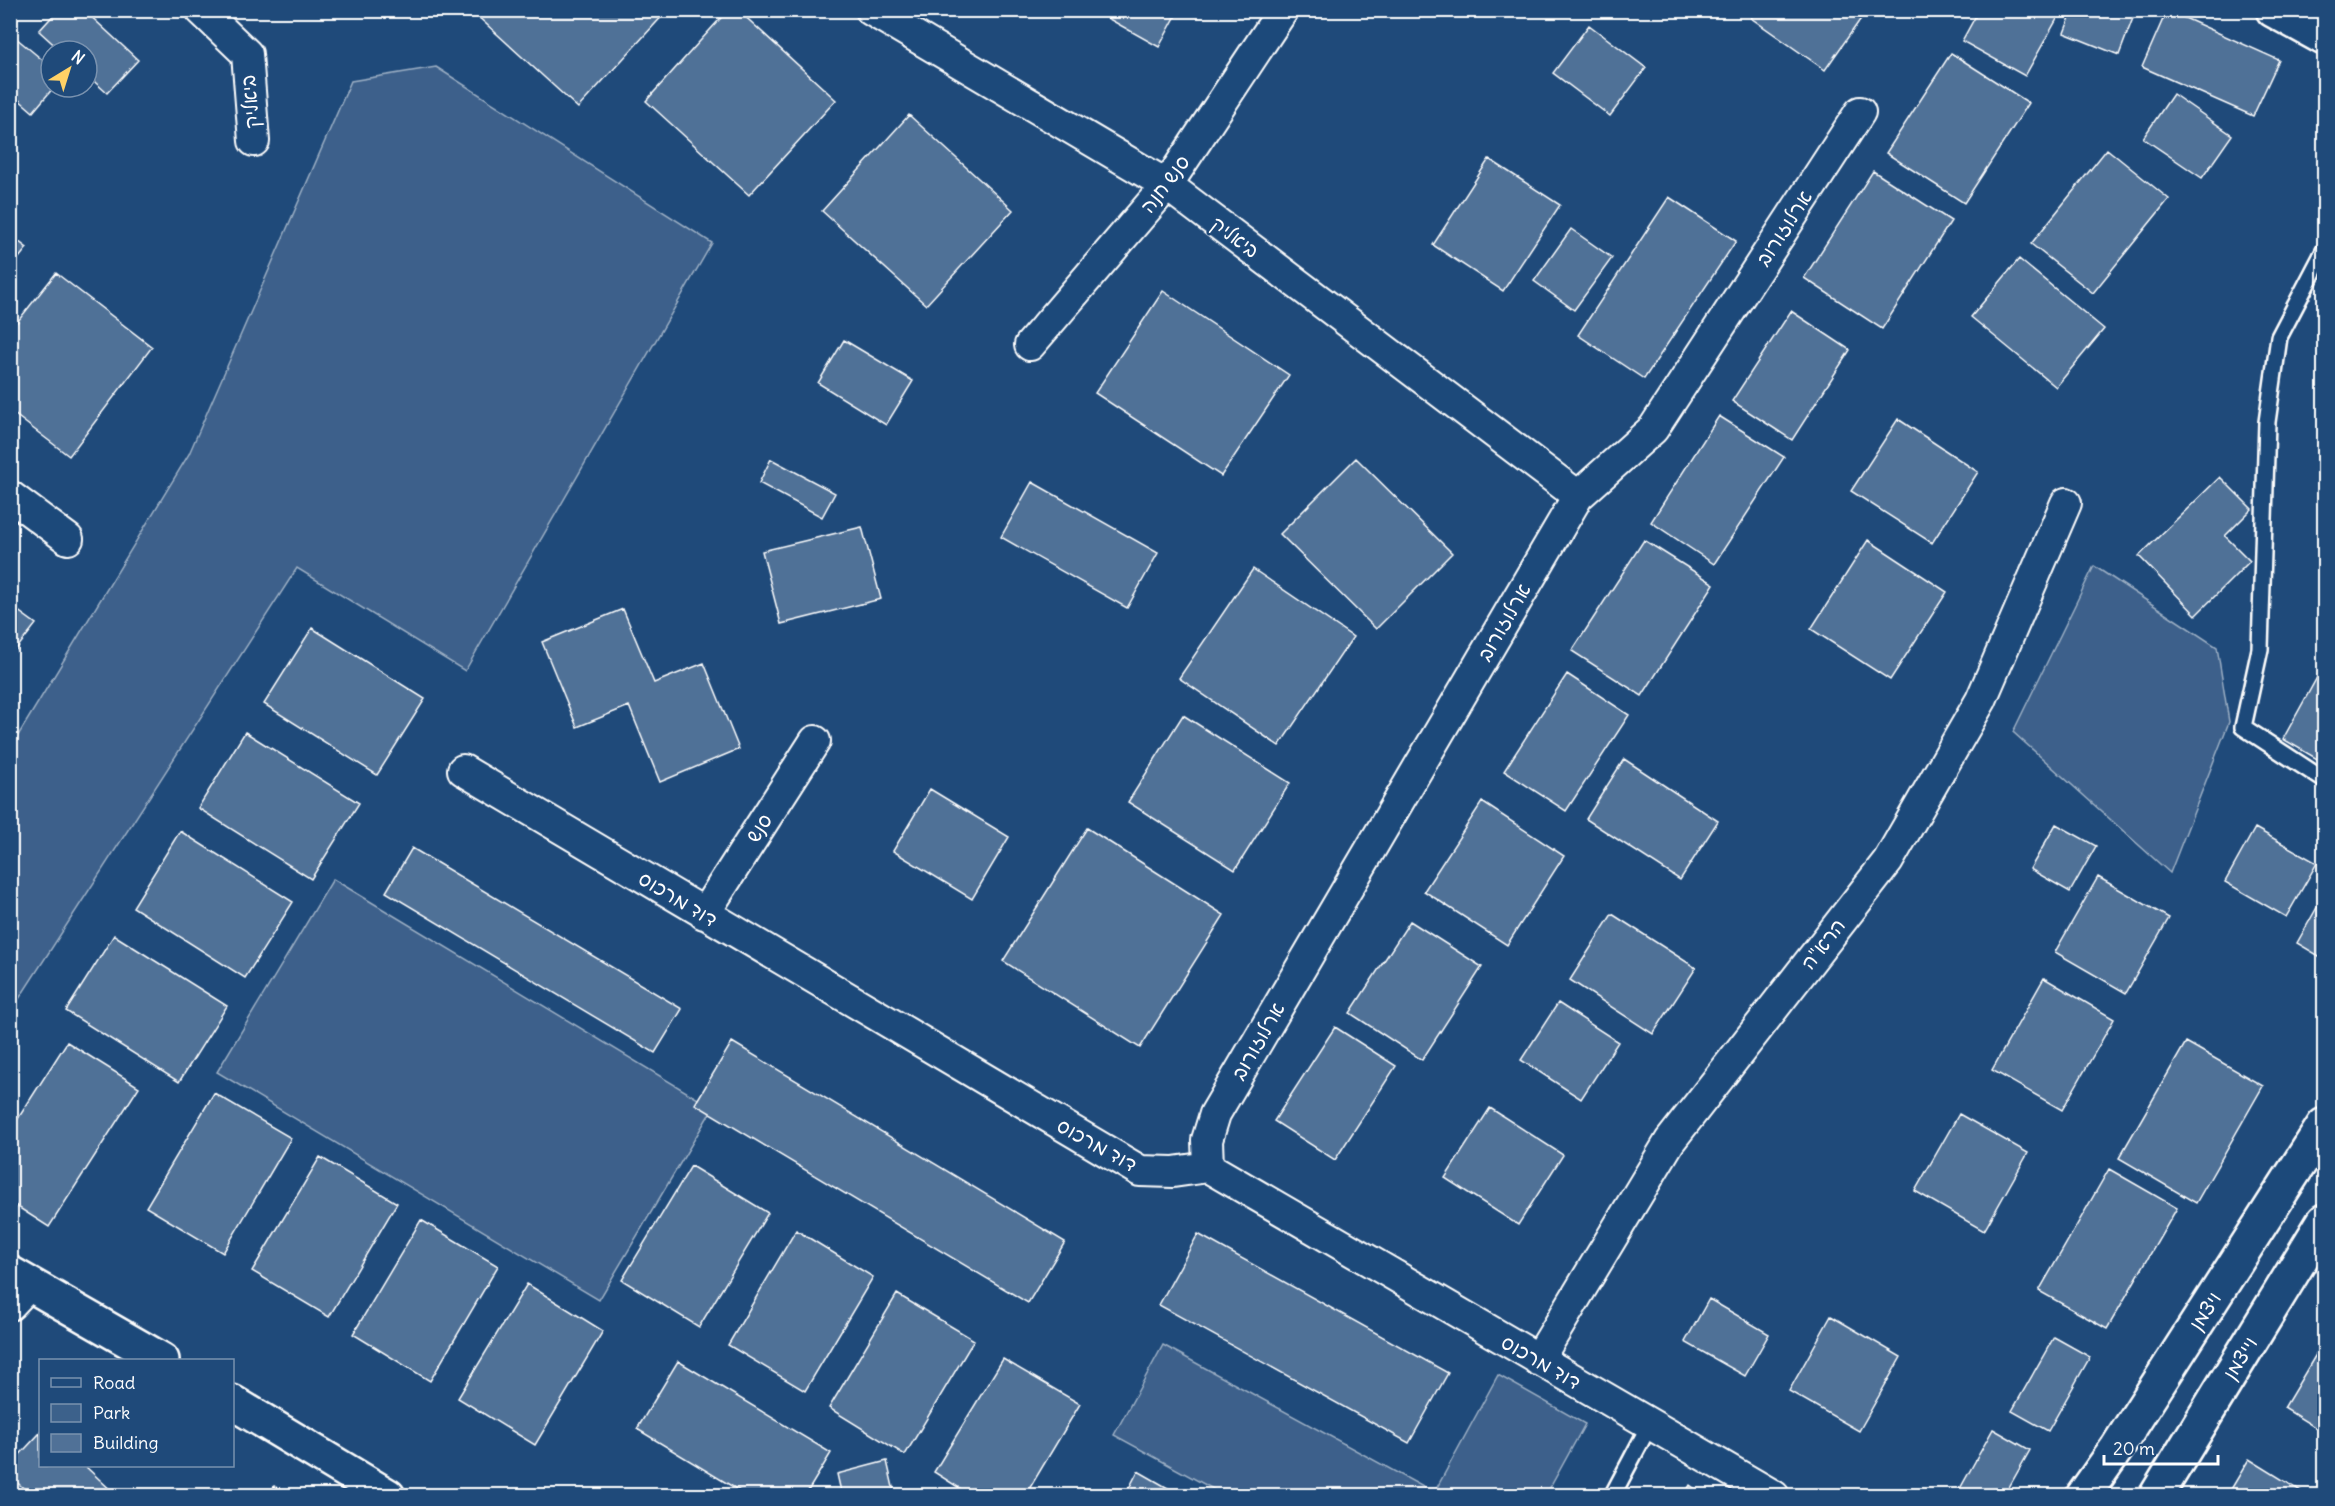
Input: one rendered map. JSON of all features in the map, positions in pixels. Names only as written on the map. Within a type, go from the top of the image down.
[{"type":"street","name":"ביאליק","points":[[201,10],[247,54],[254,141]]},
{"type":"street","name":"ביאליק","points":[[871,10],[1167,185],[1578,496]]},
{"type":"street","name":"סנש חנה","points":[[1030,345],[1167,185],[1283,10]]},
{"type":"street","points":[[2273,10],[2325,38]]},
{"type":"street","name":"ארלוזורוב","points":[[1208,1167],[1207,1140],[1215,1114],[1578,496],[1653,429],[1860,112]]},
{"type":"street","points":[[10,496],[68,539]]},
{"type":"street","name":"הרא\"ה","points":[[1538,1360],[1670,1141],[1888,861],[1981,700],[2066,503]]},
{"type":"street","name":"סנש","points":[[704,914],[815,741]]},
{"type":"street","name":"דוד מרכוס","points":[[463,771],[1140,1171],[1173,1172],[1208,1167],[1774,1496]]},
{"type":"street","name":"ויצמן","points":[[2083,1496],[2117,1448],[2325,1125]]},
{"type":"street","name":"וייצמן","points":[[2156,1496],[2325,1221]]},
{"type":"street","points":[[17,1287],[160,1359]]},
{"type":"street","points":[[234,1403],[388,1496]]},
{"type":"lane","points":[[2325,251],[2279,337],[2267,422],[2260,650],[2243,727],[2325,780]]},
{"type":"lane","points":[[1612,1496],[1650,1424]]},
{"type":"green space","points":[[436,67],[712,243],[465,671],[297,568],[15,1005],[10,1002],[11,747],[189,454],[351,81]]},
{"type":"green space","points":[[2094,566],[2217,647],[2229,722],[2170,873],[2013,732]]},
{"type":"green space","points":[[333,879],[713,1108],[599,1300],[217,1072]]},
{"type":"green space","points":[[1163,1345],[1434,1493],[1498,1375],[1585,1424],[1546,1495],[1224,1495],[1114,1435]]},
{"type":"building","points":[[58,10],[84,10],[138,60],[107,93],[99,86],[99,39],[48,39],[39,31]]},
{"type":"building","points":[[477,10],[664,10],[666,12],[578,108],[474,13]]},
{"type":"building","points":[[728,10],[738,10],[836,100],[749,195],[646,101]]},
{"type":"building","points":[[1093,10],[1179,10],[1159,47]]},
{"type":"building","points":[[1756,10],[1867,10],[1825,70],[1751,18]]},
{"type":"building","points":[[1979,10],[2062,10],[2025,76],[1962,41]]},
{"type":"building","points":[[2073,10],[2136,10],[2119,55],[2064,33]]},
{"type":"building","points":[[2167,10],[2279,60],[2253,116],[2142,67]]},
{"type":"building","points":[[1589,25],[1646,68],[1610,116],[1553,73]]},
{"type":"building","points":[[10,33],[39,57],[39,99],[44,99],[33,112],[10,92]]},
{"type":"building","points":[[1951,53],[2029,103],[1964,203],[1886,153]]},
{"type":"building","points":[[2173,94],[2232,135],[2202,178],[2143,138]]},
{"type":"building","points":[[909,115],[1013,210],[926,305],[822,211]]},
{"type":"building","points":[[2107,149],[2169,199],[2093,293],[2031,244]]},
{"type":"building","points":[[1489,159],[1560,205],[1503,291],[1433,245]]},
{"type":"building","points":[[1873,171],[1951,221],[1882,329],[1804,278]]},
{"type":"building","points":[[1669,197],[1736,241],[1644,379],[1578,335]]},
{"type":"building","points":[[1571,229],[1612,258],[1574,310],[1534,281]]},
{"type":"building","points":[[10,235],[27,248],[10,269]]},
{"type":"building","points":[[2019,259],[2104,329],[2056,387],[1971,317]]},
{"type":"building","points":[[56,273],[152,347],[69,456],[10,411],[10,331]]},
{"type":"building","points":[[1163,291],[1289,375],[1221,476],[1095,393]]},
{"type":"building","points":[[2324,296],[2324,309],[2319,300]]},
{"type":"building","points":[[1791,311],[1850,350],[1792,440],[1732,401]]},
{"type":"building","points":[[844,340],[913,381],[886,425],[818,383]]},
{"type":"building","points":[[1719,416],[1784,457],[1714,564],[1651,522]]},
{"type":"building","points":[[1898,419],[1978,472],[1932,543],[1851,491]]},
{"type":"building","points":[[1356,458],[1452,553],[1376,629],[1280,534]]},
{"type":"building","points":[[771,459],[835,493],[822,517],[759,483]]},
{"type":"building","points":[[2220,477],[2252,509],[2225,536],[2250,561],[2196,615],[2139,556]]},
{"type":"building","points":[[1032,482],[1158,553],[1127,608],[1001,537]]},
{"type":"building","points":[[862,527],[881,599],[781,624],[762,551]]},
{"type":"building","points":[[1644,540],[1714,584],[1642,696],[1572,651]]},
{"type":"building","points":[[1868,540],[1947,592],[1890,680],[1811,629]]},
{"type":"building","points":[[1253,569],[1353,637],[1279,746],[1179,678]]},
{"type":"building","points":[[10,605],[36,624],[10,657]]},
{"type":"building","points":[[623,609],[654,683],[704,663],[739,749],[660,782],[629,706],[577,727],[542,642]]},
{"type":"building","points":[[312,628],[425,699],[377,775],[264,704]]},
{"type":"building","points":[[2320,672],[2324,674],[2324,763],[2283,739]]},
{"type":"building","points":[[1567,674],[1629,715],[1566,811],[1504,771]]},
{"type":"building","points":[[1183,715],[1290,783],[1235,870],[1128,802]]},
{"type":"building","points":[[245,732],[359,803],[311,879],[198,808]]},
{"type":"building","points":[[1624,759],[1718,821],[1680,880],[1586,819]]},
{"type":"building","points":[[930,789],[1009,837],[972,899],[893,851]]},
{"type":"building","points":[[1482,802],[1564,856],[1507,945],[1424,891]]},
{"type":"building","points":[[2056,824],[2096,846],[2070,892],[2030,869]]},
{"type":"building","points":[[1087,828],[1224,915],[1140,1048],[1003,961]]},
{"type":"building","points":[[2255,828],[2317,863],[2286,917],[2225,882]]},
{"type":"building","points":[[180,831],[293,902],[245,978],[133,907]]},
{"type":"building","points":[[412,848],[682,1009],[655,1053],[386,892]]},
{"type":"building","points":[[2098,877],[2169,918],[2126,993],[2055,952]]},
{"type":"building","points":[[2324,895],[2324,959],[2297,943]]},
{"type":"building","points":[[1612,914],[1696,968],[1653,1034],[1570,980]]},
{"type":"building","points":[[1410,921],[1482,967],[1422,1060],[1350,1013]]},
{"type":"building","points":[[114,935],[227,1006],[179,1082],[66,1011]]},
{"type":"building","points":[[2044,978],[2114,1019],[2062,1110],[1992,1070]]},
{"type":"building","points":[[1558,1003],[1618,1042],[1581,1099],[1521,1060]]},
{"type":"building","points":[[1335,1027],[1396,1066],[1335,1160],[1274,1121]]},
{"type":"building","points":[[67,1042],[139,1087],[49,1227],[10,1202],[10,1131]]},
{"type":"building","points":[[732,1042],[1065,1242],[1028,1303],[695,1104]]},
{"type":"building","points":[[2186,1042],[2263,1086],[2196,1203],[2119,1158]]},
{"type":"building","points":[[214,1093],[291,1138],[223,1253],[146,1207]]},
{"type":"building","points":[[1490,1108],[1563,1155],[1518,1225],[1445,1178]]},
{"type":"building","points":[[1959,1114],[2028,1153],[1984,1231],[1915,1191]]},
{"type":"building","points":[[320,1157],[397,1203],[329,1317],[252,1271]]},
{"type":"building","points":[[691,1166],[768,1213],[699,1327],[622,1280]]},
{"type":"building","points":[[2109,1169],[2177,1208],[2107,1329],[2039,1291]]},
{"type":"building","points":[[421,1220],[498,1266],[430,1381],[353,1334]]},
{"type":"building","points":[[796,1230],[873,1277],[805,1391],[728,1345]]},
{"type":"building","points":[[1198,1234],[1448,1373],[1409,1443],[1159,1305]]},
{"type":"building","points":[[527,1284],[603,1331],[535,1445],[458,1398]]},
{"type":"building","points":[[897,1294],[974,1340],[905,1455],[829,1408]]},
{"type":"building","points":[[1709,1299],[1769,1334],[1745,1376],[1685,1342]]},
{"type":"building","points":[[1831,1316],[1901,1357],[1859,1431],[1789,1391]]},
{"type":"building","points":[[2054,1337],[2090,1357],[2048,1431],[2012,1411]]},
{"type":"building","points":[[2324,1341],[2324,1433],[2284,1408]]},
{"type":"building","points":[[1003,1359],[1080,1404],[1025,1496],[972,1496],[934,1472]]},
{"type":"building","points":[[678,1361],[831,1453],[805,1496],[748,1496],[637,1429]]},
{"type":"building","points":[[1993,1429],[2030,1450],[2004,1496],[1956,1496]]},
{"type":"building","points":[[39,1434],[39,1467],[86,1467],[115,1494],[32,1496],[10,1476],[10,1465]]},
{"type":"building","points":[[2249,1459],[2309,1496],[2227,1496]]},
{"type":"building","points":[[887,1461],[895,1496],[842,1496],[837,1474]]},
{"type":"building","points":[[1138,1471],[1182,1496],[1125,1496]]},
{"type":"building","points":[[1690,1485],[1705,1496],[1683,1496]]},
{"type":"building","points":[[274,1486],[290,1496],[268,1496]]}]
